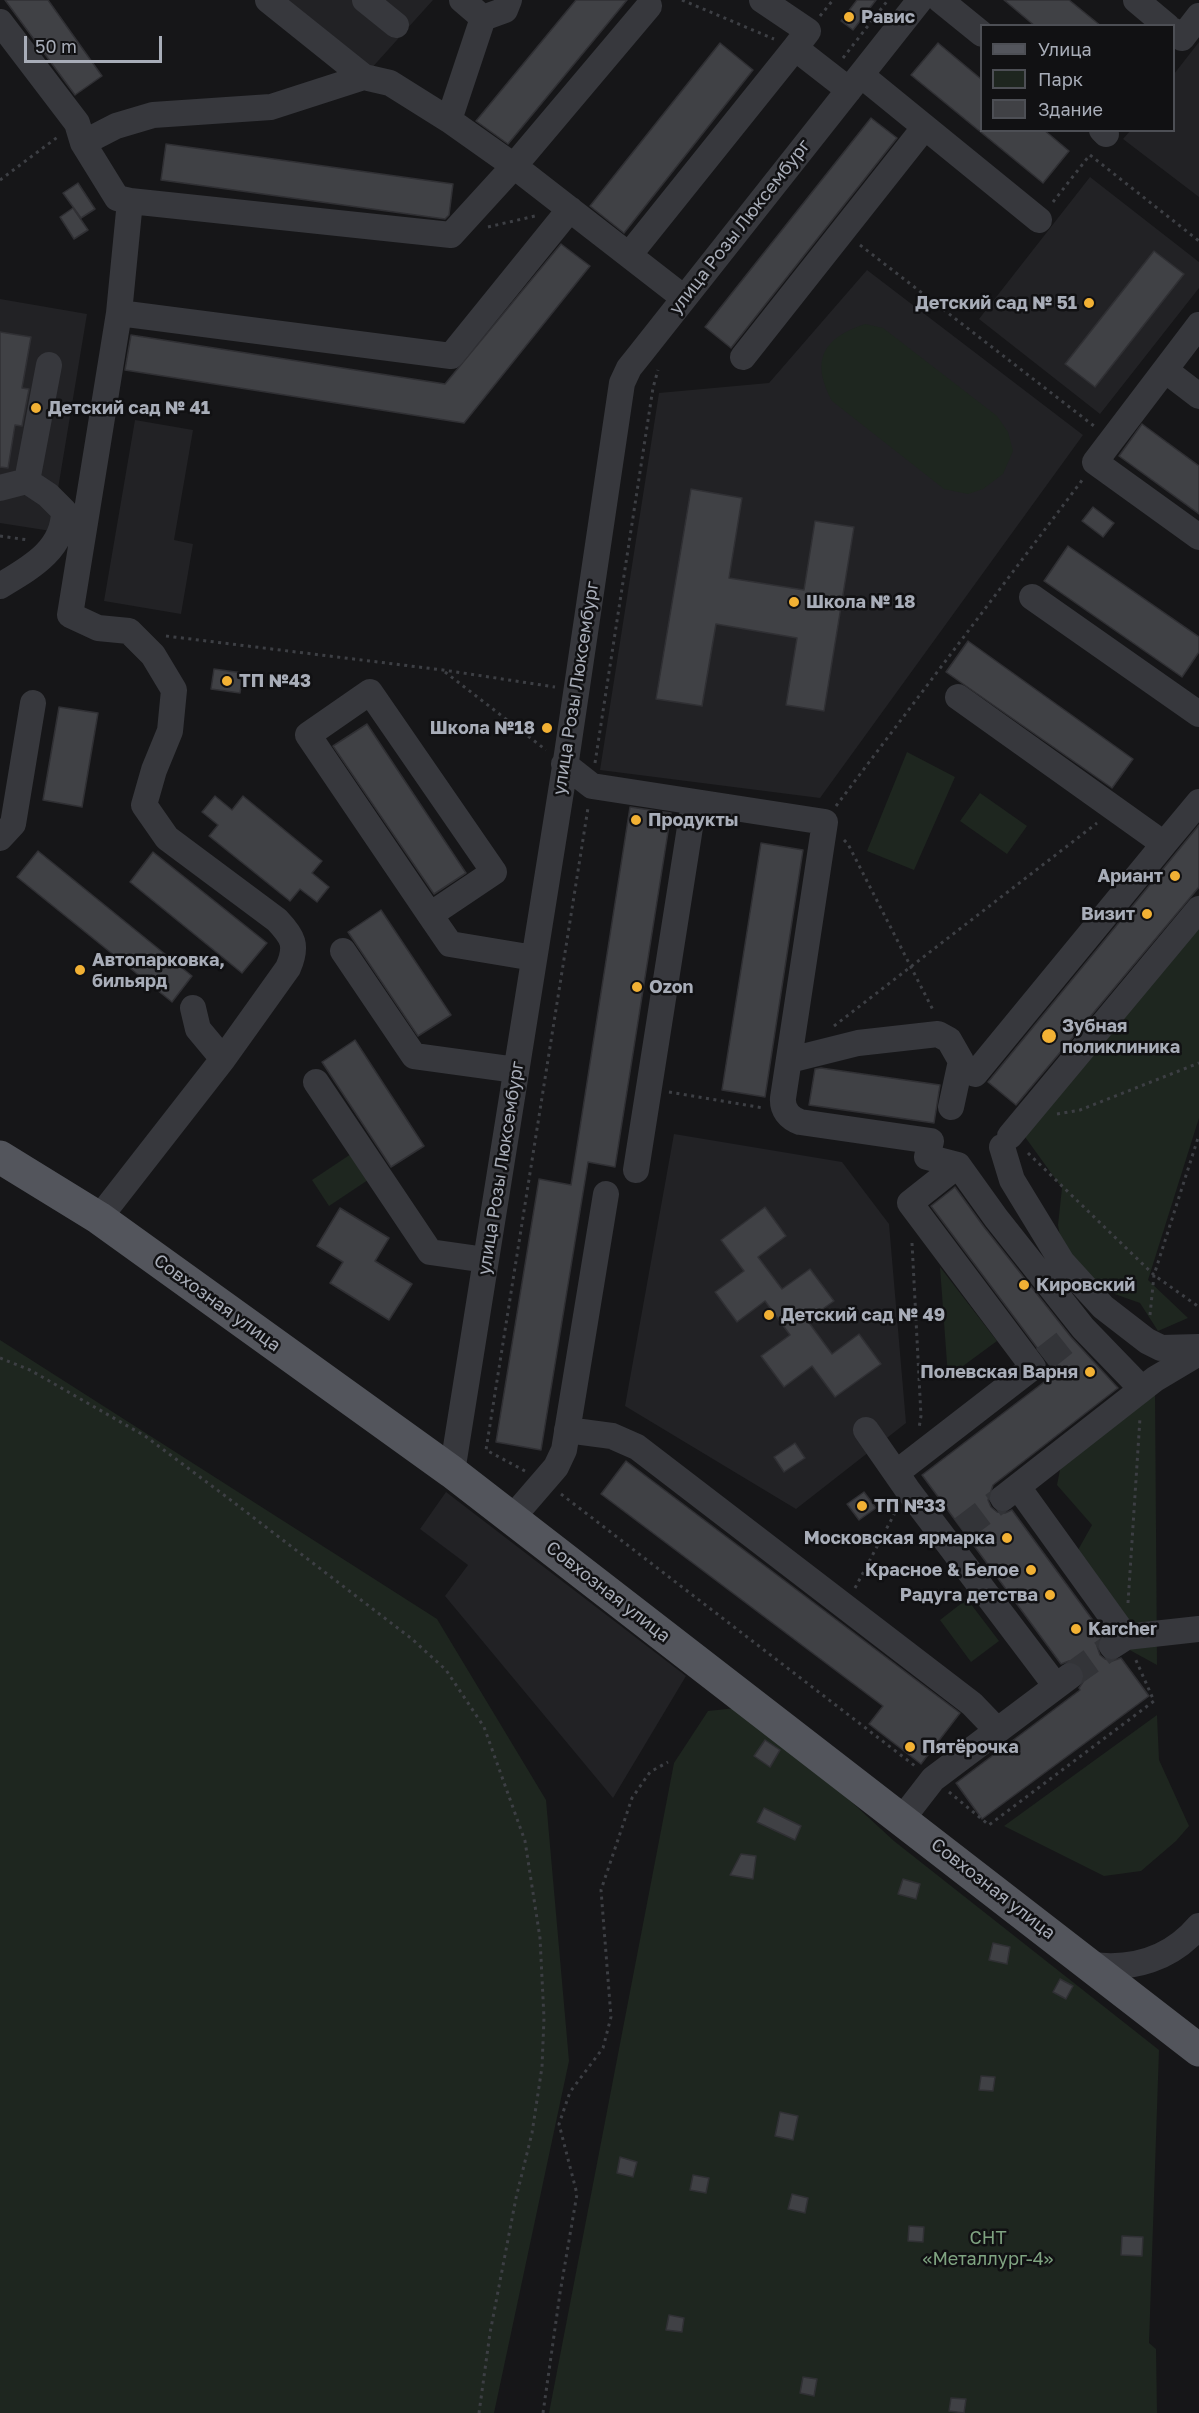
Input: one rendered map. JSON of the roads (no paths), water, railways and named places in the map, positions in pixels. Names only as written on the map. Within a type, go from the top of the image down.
[{"type":"main road","name":"Совхозная улица","points":[[0,1157],[99,1218],[452,1472],[1199,2050]]},
{"type":"street","points":[[268,0],[364,77],[390,83],[449,120],[514,166],[684,298]]},
{"type":"street","points":[[365,0],[396,25]]},
{"type":"street","points":[[462,0],[483,18]]},
{"type":"street","points":[[483,18],[505,10],[509,0]]},
{"type":"street","points":[[629,255],[808,31],[762,0]]},
{"type":"street","name":"улица Розы Люксембург","points":[[452,1472],[576,690],[622,383],[635,361],[846,80],[920,0]]},
{"type":"street","points":[[940,0],[980,33]]},
{"type":"street","points":[[1136,0],[1165,24]]},
{"type":"street","points":[[0,22],[80,133],[117,198],[452,235],[514,166],[649,6]]},
{"type":"street","points":[[1175,33],[1182,38],[1199,16]]},
{"type":"street","points":[[449,120],[483,18]]},
{"type":"street","points":[[795,48],[924,128],[1039,220]]},
{"type":"street","points":[[80,133],[116,126],[153,115],[271,106],[364,77]]},
{"type":"street","points":[[743,357],[924,128]]},
{"type":"street","points":[[99,1218],[223,1059],[288,968],[293,956],[294,945],[289,933],[277,920],[167,838],[144,805],[153,770],[170,730],[174,690],[153,655],[129,631],[98,628],[70,615],[118,313],[130,201]]},
{"type":"street","points":[[118,313],[452,356],[570,209]]},
{"type":"street","points":[[1199,325],[1095,462],[1199,537]]},
{"type":"street","points":[[27,481],[49,365]]},
{"type":"street","points":[[1165,370],[1199,396]]},
{"type":"street","points":[[0,488],[27,481],[48,495],[64,511],[64,520],[53,549],[0,586]]},
{"type":"street","points":[[1032,597],[1199,714]]},
{"type":"street","points":[[430,915],[494,872],[370,692],[308,735],[430,915],[450,944],[534,958]]},
{"type":"street","points":[[958,697],[1164,844]]},
{"type":"street","points":[[0,838],[13,824],[33,703]]},
{"type":"street","points":[[564,764],[592,786],[825,822],[783,1098],[785,1111],[800,1122],[931,1141],[927,1157],[958,1165],[1080,1331],[1142,1389]]},
{"type":"street","points":[[636,1170],[694,802]]},
{"type":"street","points":[[975,1074],[1199,802]]},
{"type":"street","points":[[1199,909],[1006,1142],[1012,1180],[1062,1262],[1103,1307],[1147,1341],[1161,1348],[1199,1347]]},
{"type":"street","points":[[343,951],[414,1056],[516,1070]]},
{"type":"street","points":[[192,1008],[198,1029],[223,1059]]},
{"type":"street","points":[[790,1060],[858,1043],[938,1034],[949,1040],[961,1060],[951,1107]]},
{"type":"street","points":[[316,1082],[430,1252],[486,1260]]},
{"type":"street","points":[[903,1475],[1039,1363],[909,1203],[958,1165]]},
{"type":"street","points":[[512,1518],[560,1459],[567,1430],[606,1194]]},
{"type":"street","points":[[1080,1331],[1116,1317]]},
{"type":"street","points":[[1199,1353],[1142,1389],[1010,1492],[1119,1642],[1199,1629]]},
{"type":"street","points":[[567,1430],[602,1434],[629,1443],[972,1704],[997,1730]]},
{"type":"street","points":[[866,1430],[955,1534],[1063,1681],[933,1779],[902,1819]]},
{"type":"street","points":[[1092,1965],[1117,1967],[1155,1959],[1177,1947],[1199,1926]]},
{"type":"tunnel","points":[[1044,1359],[1077,1333]]},
{"type":"tunnel","points":[[962,1529],[1003,1498]]},
{"type":"tunnel","points":[[1070,1676],[1112,1646]]},
{"type":"place","name":"Равис","points":[[849,17]]},
{"type":"place","name":"Детский сад № 51","points":[[1089,303]]},
{"type":"place","name":"Детский сад № 41","points":[[36,408]]},
{"type":"place","name":"Школа № 18","points":[[794,602]]},
{"type":"place","name":"ТП №43","points":[[227,681]]},
{"type":"place","name":"Школа №18","points":[[547,728]]},
{"type":"place","name":"Продукты","points":[[636,820]]},
{"type":"place","name":"Ариант","points":[[1175,876]]},
{"type":"place","name":"Визит","points":[[1147,914]]},
{"type":"place","name":"Автопарковка, бильярд","points":[[80,970]]},
{"type":"place","name":"Ozon","points":[[637,987]]},
{"type":"place","name":"Зубная поликлиника","points":[[1049,1036]]},
{"type":"place","name":"Кировский","points":[[1024,1285]]},
{"type":"place","name":"Детский сад № 49","points":[[769,1315]]},
{"type":"place","name":"Полевская Варня","points":[[1090,1372]]},
{"type":"place","name":"ТП №33","points":[[862,1506]]},
{"type":"place","name":"Московская ярмарка","points":[[1007,1538]]},
{"type":"place","name":"Красное & Белое","points":[[1031,1570]]},
{"type":"place","name":"Радуга детства","points":[[1050,1595]]},
{"type":"place","name":"Karcher","points":[[1076,1629]]},
{"type":"place","name":"Пятёрочка","points":[[910,1747]]},
{"type":"park label","name":"СНТ «Металлург-4»","points":[[988,2248]]}]
